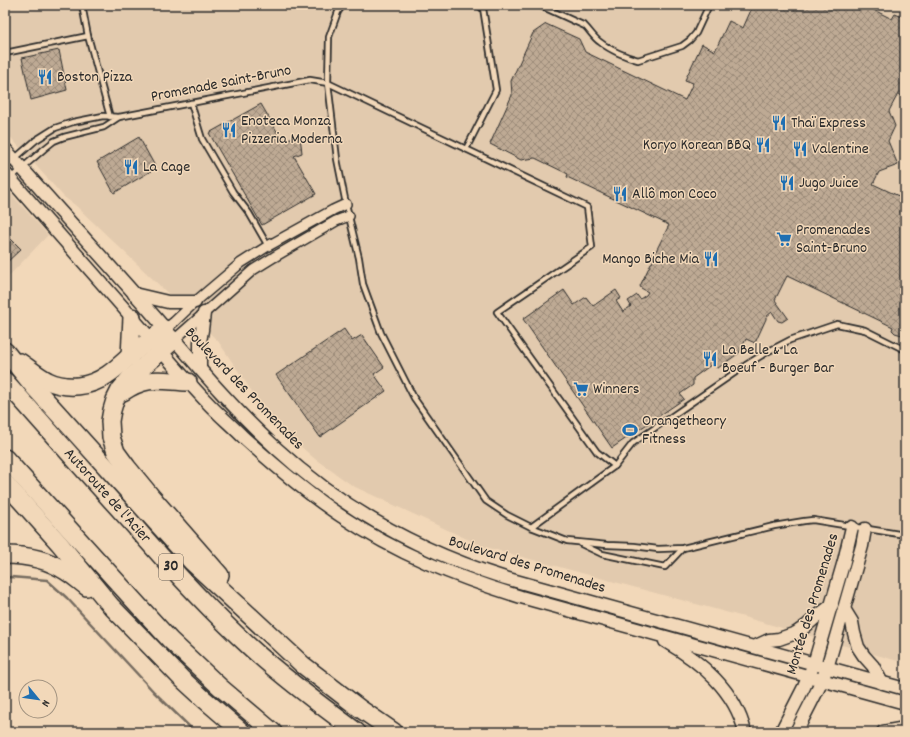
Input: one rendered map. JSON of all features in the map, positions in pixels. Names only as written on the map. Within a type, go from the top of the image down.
[{"type":"highway","points":[[130,357],[132,317]]},
{"type":"highway","points":[[6,352],[44,379],[60,385],[84,385],[101,379],[111,373],[130,357],[156,345],[170,334]]},
{"type":"highway","points":[[156,345],[120,390],[115,400],[110,421],[111,437],[116,452],[122,462],[150,495],[290,652]]},
{"type":"highway","points":[[6,352],[34,388],[192,562],[303,664],[332,688],[394,732]]},
{"type":"highway","points":[[115,400],[130,387],[149,380],[160,379],[188,382]]},
{"type":"highway","name":"Autoroute de l'Acier","points":[[5,381],[134,526],[205,603],[241,639],[317,703],[357,732]]},
{"type":"highway","points":[[5,458],[133,601],[170,640],[220,687],[273,732]]},
{"type":"highway","points":[[5,483],[59,543],[111,606],[181,678],[242,732]]},
{"type":"highway","points":[[5,555],[35,558],[59,567],[68,572],[111,606]]},
{"type":"street","name":"Boulevard des Promenades","points":[[5,149],[9,163],[22,168],[259,432],[304,473],[353,508],[408,539],[466,565],[500,576],[905,689]]},
{"type":"street","name":"Boulevard des Promenades","points":[[7,178],[207,402],[273,464],[297,484],[342,517],[362,529],[395,548],[444,571],[481,585],[905,703]]},
{"type":"street","points":[[170,334],[174,322],[237,266],[268,246],[332,210],[346,204]]},
{"type":"street","points":[[170,334],[204,313],[253,270],[333,223],[348,216]]},
{"type":"street","points":[[134,294],[168,302],[195,302]]},
{"type":"street","points":[[200,368],[200,342],[204,313]]},
{"type":"street","name":"Montée des Promenades","points":[[781,732],[810,676],[832,605],[852,527]]},
{"type":"street","name":"Montée des Promenades","points":[[796,732],[827,668],[862,546],[865,529]]},
{"type":"street","points":[[754,647],[769,640],[779,639],[796,633],[832,605]]},
{"type":"street","points":[[844,609],[852,622],[856,641],[861,653],[873,666],[882,682]]},
{"type":"street","points":[[652,633],[686,654],[713,677],[725,690],[735,706],[745,732]]},
{"type":"street","points":[[883,732],[905,728]]},
{"type":"lane","points":[[82,5],[88,36],[111,123]]},
{"type":"lane","points":[[343,5],[338,12],[330,37],[328,83],[336,159],[348,216],[359,258],[363,284],[381,333],[414,398],[486,501],[507,515],[566,542],[607,546],[634,546],[658,549],[683,548],[767,528],[813,520],[905,535]]},
{"type":"lane","points":[[466,149],[496,90],[483,8],[476,5]]},
{"type":"lane","points":[[539,5],[585,26],[599,42],[630,58],[638,60],[682,46],[690,40],[696,33],[709,5]]},
{"type":"lane","points":[[5,53],[88,36]]},
{"type":"lane","name":"Promenade Saint-Bruno","points":[[9,163],[40,137],[65,124],[103,116],[119,117],[310,80],[328,83],[587,207],[592,247],[497,312],[597,452],[615,466]]},
{"type":"lane","points":[[191,104],[202,139],[233,192],[249,213],[268,246]]},
{"type":"lane","name":"Promenade Saint-Bruno","points":[[7,178],[22,168],[54,141],[64,137],[104,128],[119,117]]},
{"type":"lane","points":[[531,527],[615,466],[633,443],[746,365],[790,340],[837,324],[864,330],[905,350]]},
{"type":"lane","points":[[578,542],[602,554],[665,568],[683,548]]},
{"type":"shaded area","points":[[5,5],[905,5],[905,663],[744,617],[482,546],[353,486],[315,459],[271,420],[218,341],[75,205],[64,197],[5,131]]},
{"type":"shaded area","points":[[5,187],[48,235],[5,280]]},
{"type":"building","name":"Promenades Saint-Bruno","points":[[740,5],[864,5],[892,19],[895,14],[905,18],[905,97],[898,94],[889,111],[895,126],[888,141],[898,165],[879,172],[873,184],[905,199],[905,336],[895,333],[892,330],[893,327],[787,276],[775,300],[788,318],[782,322],[778,321],[772,312],[766,317],[755,343],[746,339],[739,353],[718,368],[711,365],[693,378],[693,385],[680,394],[684,399],[612,448],[523,319],[564,290],[574,305],[586,297],[593,306],[616,290],[621,298],[616,301],[623,312],[631,306],[628,301],[637,295],[640,299],[648,292],[640,286],[651,263],[653,262],[652,253],[655,253],[669,225],[567,177],[568,174],[535,158],[521,160],[490,144],[512,95],[511,81],[533,33],[546,24],[579,39],[585,52],[685,100],[693,83],[685,80],[702,44],[715,51],[729,21],[743,28],[751,10]]},
{"type":"building","points":[[59,50],[67,90],[31,100],[22,58]]},
{"type":"building","points":[[261,104],[282,140],[300,136],[302,153],[294,156],[316,194],[262,225],[209,133]]},
{"type":"building","points":[[139,137],[156,168],[114,193],[97,162]]},
{"type":"building","points":[[5,233],[21,249],[5,264]]},
{"type":"building","points":[[344,329],[352,341],[362,335],[384,367],[374,374],[386,391],[320,437],[276,375]]},
{"type":"waterway","points":[[5,578],[11,577],[47,580],[67,598],[154,692],[195,732]]},
{"type":"place","name":"Boston Pizza","points":[[45,77]]},
{"type":"place","name":"Thaï Express","points":[[779,123]]},
{"type":"place","name":"Enoteca Monza Pizzeria Moderna","points":[[229,130]]},
{"type":"place","name":"Koryo Korean BBQ","points":[[763,145]]},
{"type":"place","name":"Valentine","points":[[800,149]]},
{"type":"place","name":"La Cage","points":[[131,167]]},
{"type":"place","name":"Jugo Juice","points":[[787,183]]},
{"type":"place","name":"Allô mon Coco","points":[[620,194]]},
{"type":"place","name":"Promenades Saint-Bruno","points":[[784,239]]},
{"type":"place","name":"Mango Biche Mia","points":[[711,259]]},
{"type":"place","name":"La Belle & La Boeuf - Burger Bar","points":[[710,359]]},
{"type":"place","name":"Winners","points":[[581,389]]},
{"type":"place","name":"Orangetheory Fitness","points":[[630,430]]}]
